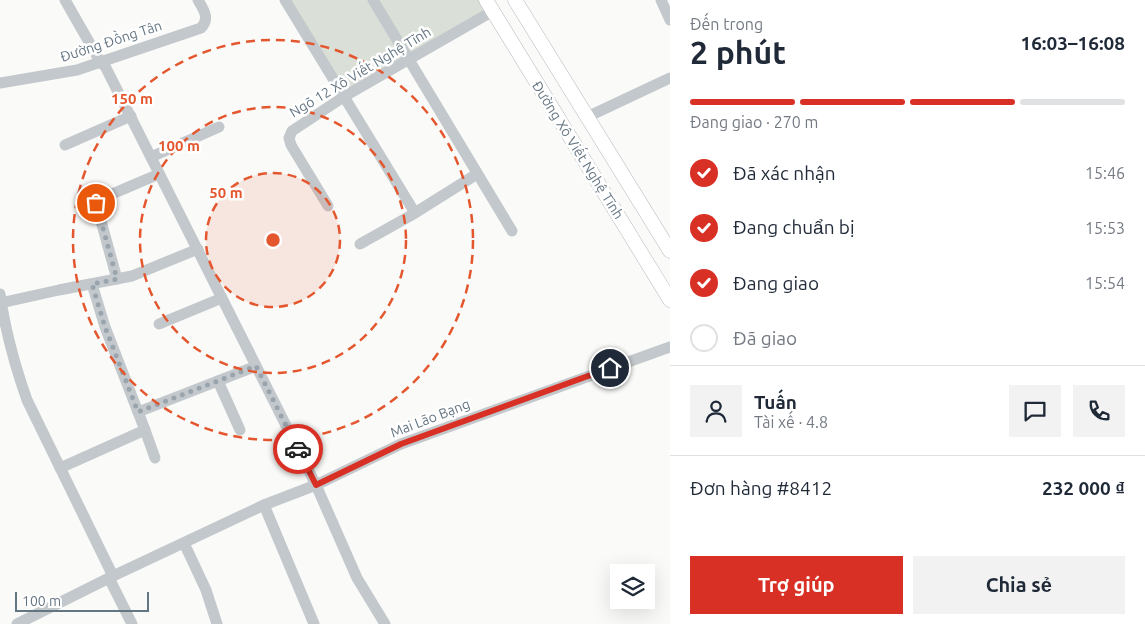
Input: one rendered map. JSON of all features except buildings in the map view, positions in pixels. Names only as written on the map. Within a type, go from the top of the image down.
[{"type":"main road","name":"Đường Xô Viết Nghệ Tĩnh","points":[[515,0],[670,251]]},
{"type":"main road","name":"Đường Xô Viết Nghệ Tĩnh","points":[[489,5],[670,300]]},
{"type":"street","points":[[65,0],[101,63],[106,66],[316,485],[357,578],[385,624]]},
{"type":"street","name":"Đường Đồng Tân","points":[[0,82],[66,73],[101,63],[201,28],[205,24],[206,18],[198,0]]},
{"type":"street","points":[[285,0],[415,213]]},
{"type":"street","points":[[374,0],[512,231]]},
{"type":"street","points":[[661,0],[670,20]]},
{"type":"street","name":"Ngõ 12 Xô Viết Nghệ Tĩnh","points":[[328,206],[291,145],[289,138],[294,128],[344,96],[410,59],[489,5]]},
{"type":"street","points":[[587,117],[670,78]]},
{"type":"street","points":[[65,145],[131,116]]},
{"type":"street","points":[[151,157],[219,127]]},
{"type":"street","points":[[117,279],[96,203],[98,200],[159,174]]},
{"type":"street","points":[[360,244],[415,213],[477,174]]},
{"type":"street","points":[[132,624],[23,388],[1,299],[117,279],[148,270],[198,250]]},
{"type":"street","points":[[92,284],[105,327],[155,458]]},
{"type":"street","points":[[159,324],[222,298]]},
{"type":"street","name":"Mai Lão Bạng","points":[[17,624],[111,577],[264,505],[316,485],[401,444],[670,347]]},
{"type":"street","points":[[138,412],[256,366]]},
{"type":"street","points":[[218,381],[240,430]]},
{"type":"street","points":[[60,468],[145,430]]},
{"type":"street","points":[[264,505],[314,624]]},
{"type":"street","points":[[184,543],[206,590],[218,624]]},
{"type":"shaded area","points":[[286,0],[486,0],[493,11],[345,96]]},
{"type":"way so far","points":[[96,203],[117,279],[92,284],[105,327],[138,412],[256,366],[298,449]]},
{"type":"route","points":[[298,449],[316,485],[401,444],[610,368]]}]
